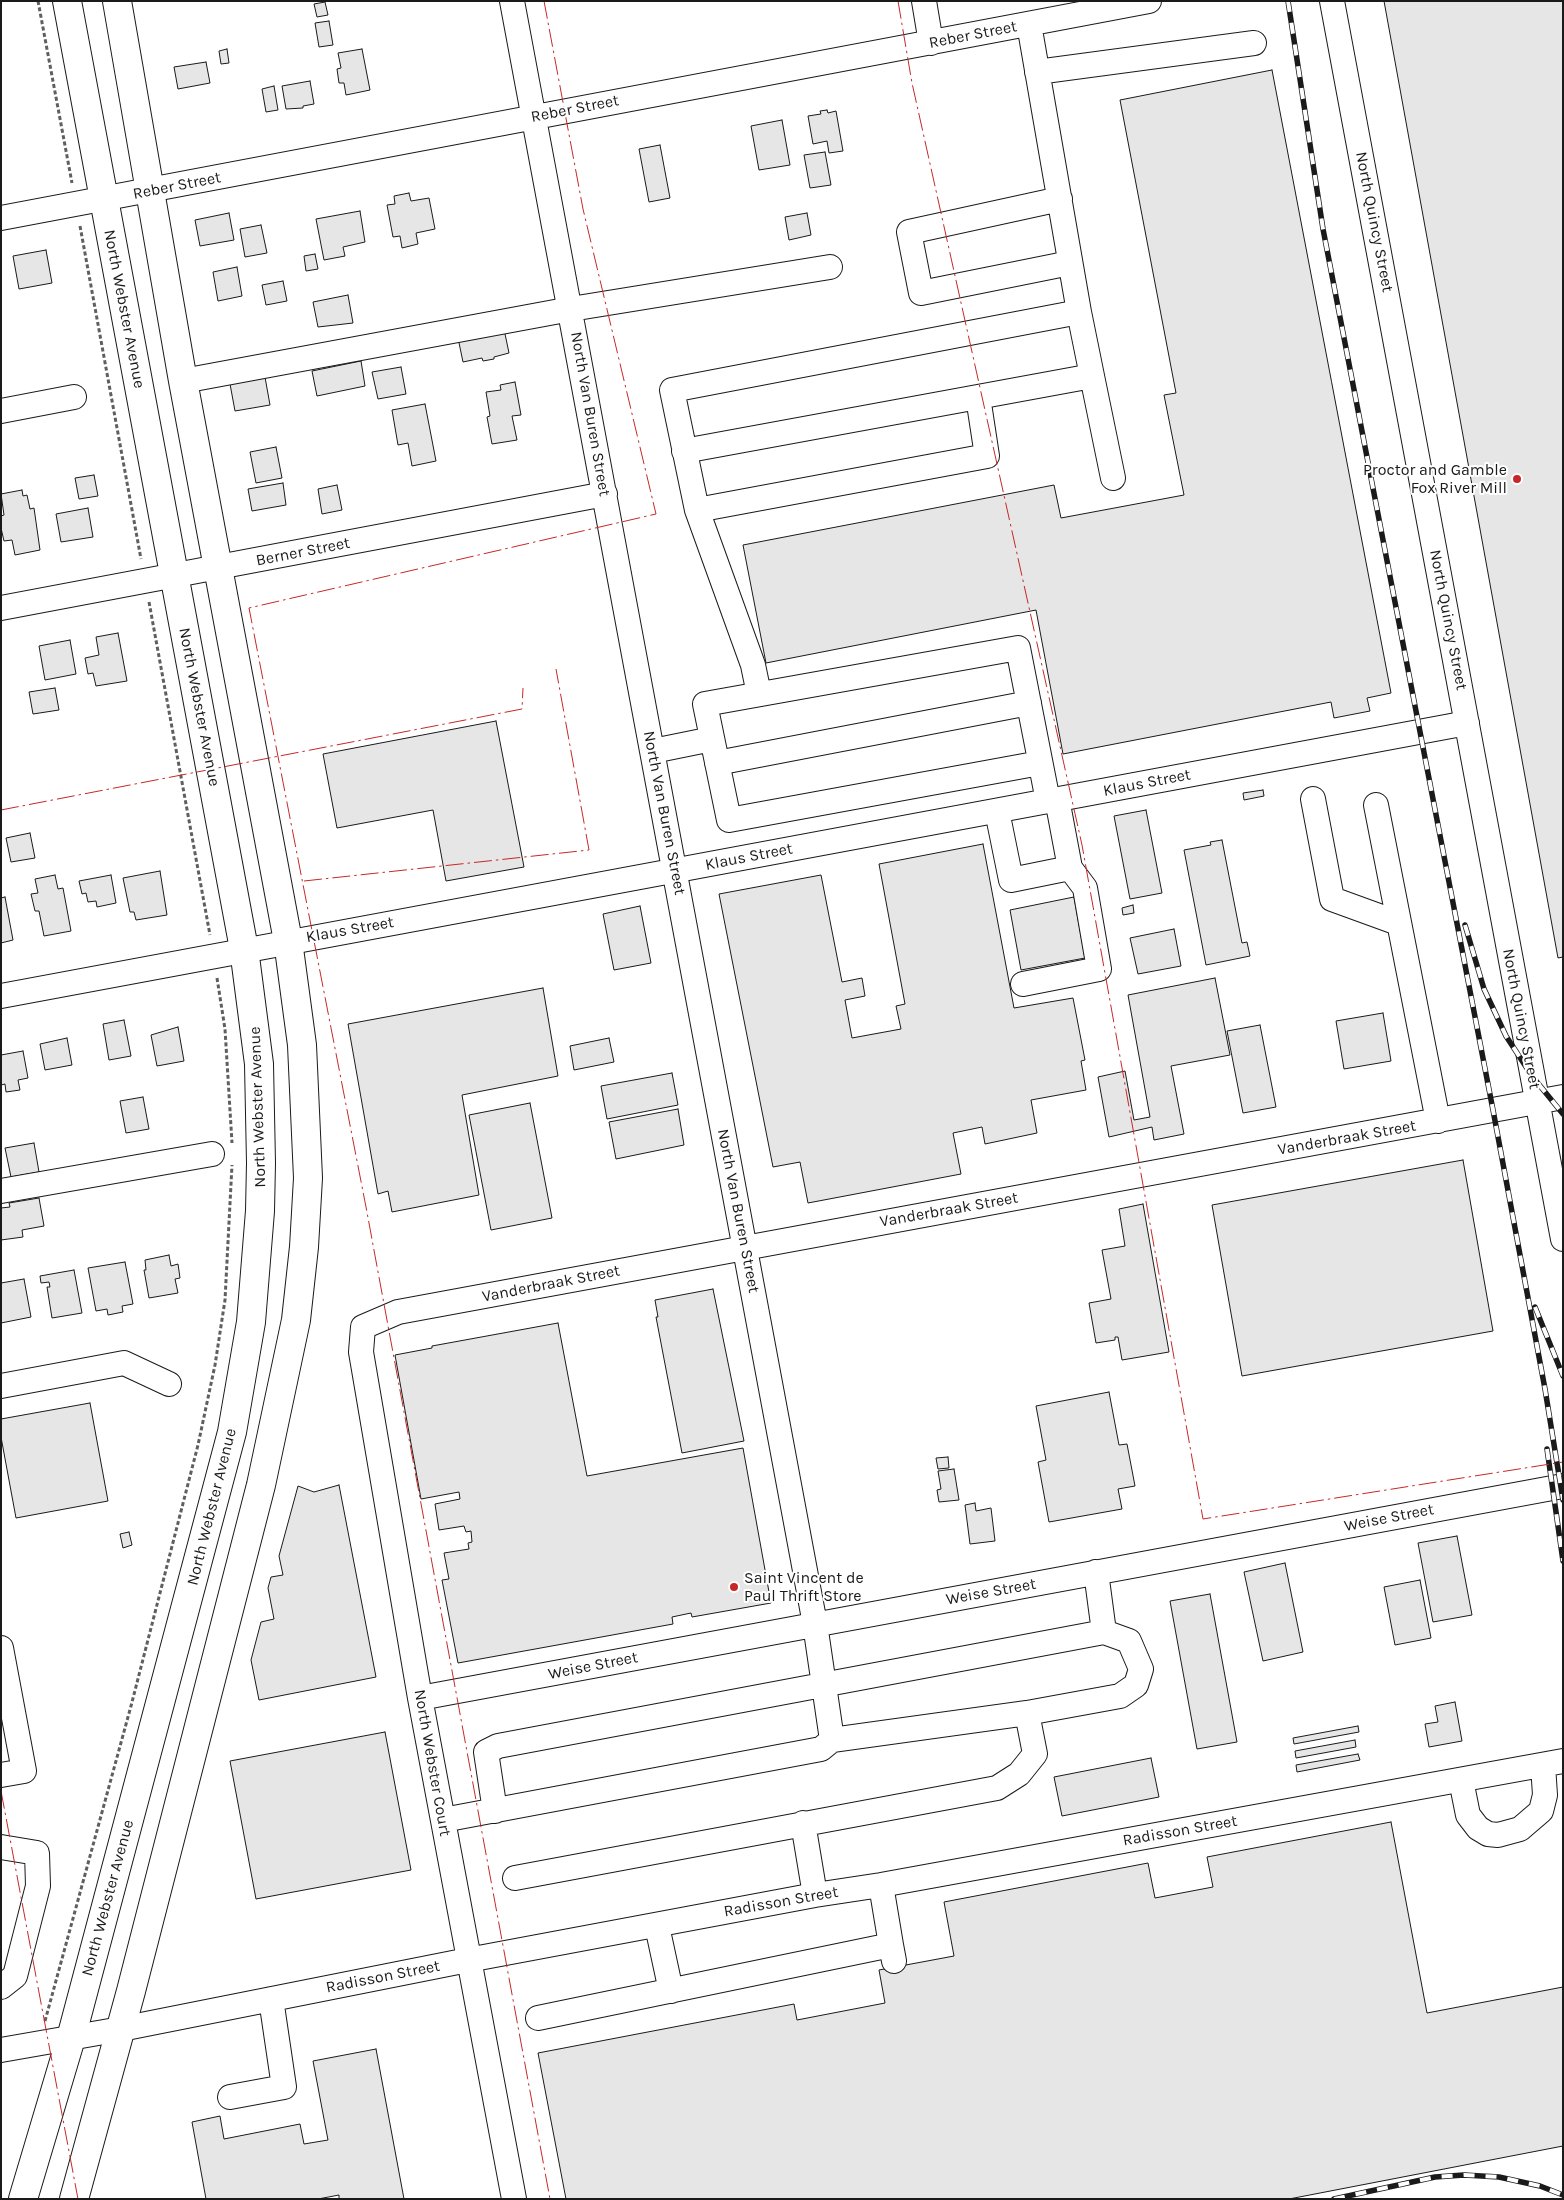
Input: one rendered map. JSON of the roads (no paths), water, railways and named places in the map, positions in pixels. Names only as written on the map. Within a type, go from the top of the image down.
[{"type":"main road","name":"North Webster Avenue","points":[[23,2199],[71,2038],[220,1481],[246,1360],[257,1257],[262,1163],[259,1064],[244,950],[67,1]]},
{"type":"main road","points":[[74,2199],[121,2029],[260,1485],[296,1320],[304,1247],[308,1169],[300,1029],[288,941],[183,381],[117,1]]},
{"type":"street","name":"North Van Buren Street","points":[[512,1],[572,309],[816,1624],[832,1740]]},
{"type":"street","points":[[924,1],[930,43]]},
{"type":"street","name":"North Quincy Street","points":[[1332,1],[1563,1238]]},
{"type":"street","name":"Reber Street","points":[[1,218],[1142,2]]},
{"type":"street","points":[[1029,24],[1079,312],[1113,478]]},
{"type":"street","points":[[1038,72],[1254,43]]},
{"type":"street","points":[[1060,199],[909,232],[921,293],[1070,263]]},
{"type":"street","points":[[183,381],[572,309],[830,267]]},
{"type":"street","points":[[760,694],[753,665],[698,510],[672,390],[1079,312]]},
{"type":"street","points":[[684,450],[1092,376]]},
{"type":"street","points":[[1,411],[74,397]]},
{"type":"street","points":[[698,510],[987,456],[978,397]]},
{"type":"street","name":"Berner Street","points":[[1,608],[605,494]]},
{"type":"street","points":[[1024,984],[1099,969],[1085,888],[1070,868],[1040,763],[1018,648],[705,704],[730,820],[1040,763]]},
{"type":"street","points":[[718,764],[1028,703]]},
{"type":"street","name":"Klaus Street","points":[[1,996],[288,941],[675,871],[1467,723]]},
{"type":"street","points":[[653,750],[712,739]]},
{"type":"street","points":[[1312,799],[1332,899],[1398,923]]},
{"type":"street","points":[[1376,805],[1438,1122]]},
{"type":"street","points":[[998,810],[1011,880],[1070,868]]},
{"type":"street","name":"Vanderbraak Street","points":[[363,1327],[398,1312],[1438,1122],[1537,1100],[1563,1097]]},
{"type":"street","points":[[1,1191],[225,1154]]},
{"type":"street","name":"North Webster Court","points":[[363,1327],[361,1352],[420,1698],[514,2199]]},
{"type":"street","points":[[1,1386],[124,1363],[169,1384]]},
{"type":"street","name":"Weise Street","points":[[420,1698],[1563,1486]]},
{"type":"street","points":[[1096,1572],[1104,1632]]},
{"type":"street","points":[[442,1820],[495,1811],[821,1749],[832,1740],[1027,1713],[1120,1696],[1136,1685],[1141,1669],[1129,1641],[1104,1632],[498,1746],[486,1752],[495,1811]]},
{"type":"street","points":[[1,1648],[24,1771],[1,1775]]},
{"type":"street","points":[[514,1878],[997,1788],[1019,1774],[1036,1754],[1027,1713]]},
{"type":"street","points":[[1461,1780],[1468,1815],[1478,1828],[1488,1834],[1498,1835],[1520,1830],[1541,1811],[1553,1763]]},
{"type":"street","name":"Radisson Street","points":[[1,2050],[121,2029],[468,1960],[815,1895],[881,1885],[1553,1763]]},
{"type":"street","points":[[803,1823],[815,1895]]},
{"type":"street","points":[[1,1848],[37,1853],[38,1886],[8,1982]]},
{"type":"street","points":[[538,2018],[672,1991],[893,1953],[881,1885]]},
{"type":"street","points":[[657,1926],[672,1991]]},
{"type":"street","points":[[230,2098],[284,2087],[271,2000]]},
{"type":"railway","points":[[1288,1],[1323,229],[1493,1110],[1545,1389],[1563,1500]]},
{"type":"railway","points":[[1465,925],[1484,989],[1506,1036],[1532,1076],[1563,1114]]},
{"type":"railway","points":[[1535,1307],[1563,1376]]},
{"type":"railway","points":[[1547,1449],[1563,1561]]},
{"type":"railway","points":[[1334,2199],[1435,2177],[1464,2175],[1499,2177],[1540,2186],[1563,2195]]},
{"type":"place","name":"Proctor and Gamble Fox River Mill","points":[[1517,479]]},
{"type":"place","name":"Saint Vincent de Paul Thrift Store","points":[[734,1587]]}]
